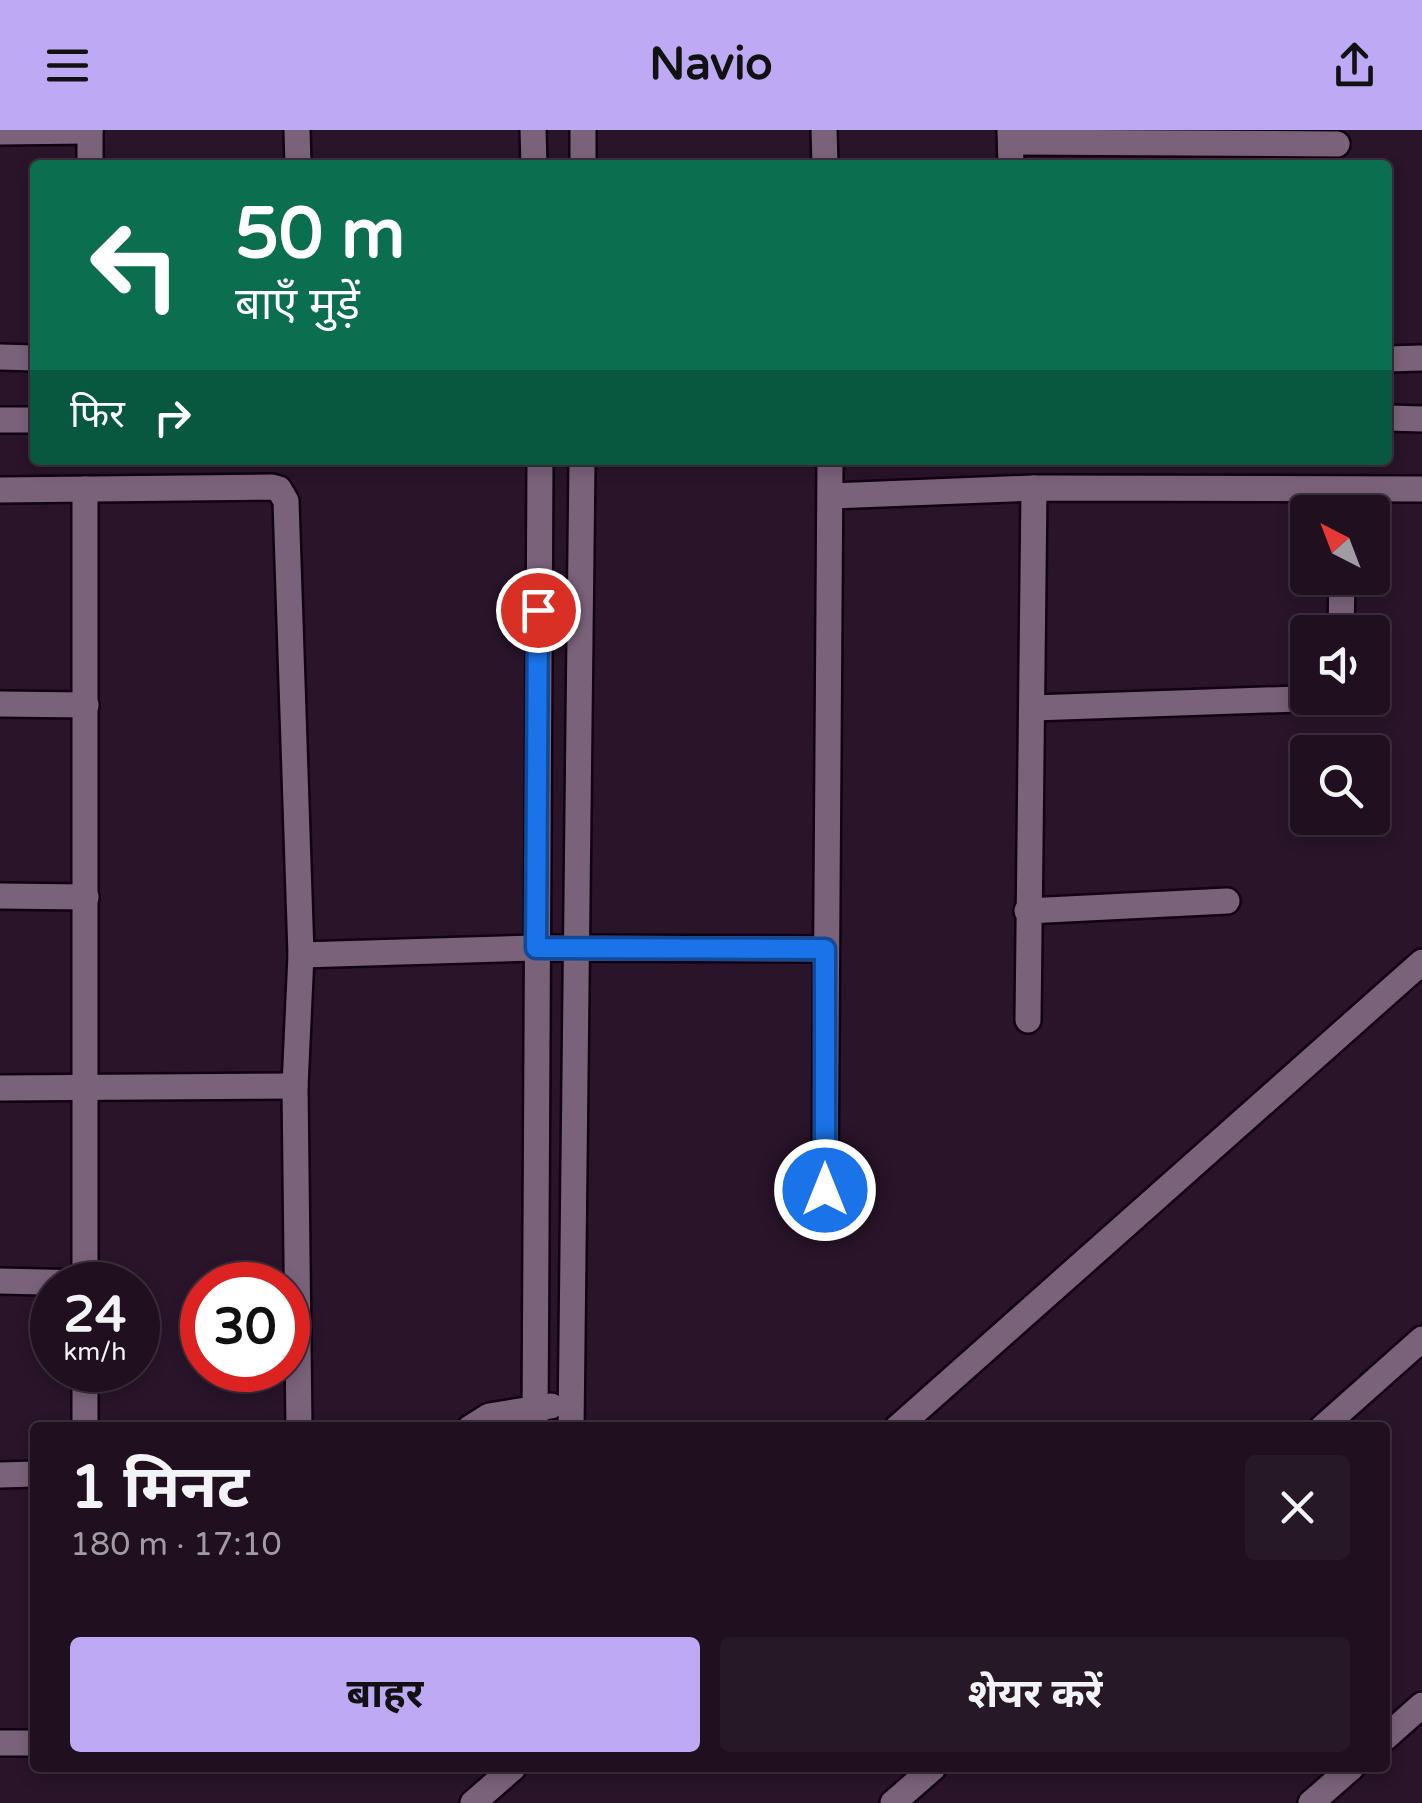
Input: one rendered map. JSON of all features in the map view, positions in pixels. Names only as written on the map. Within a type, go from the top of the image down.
[{"type":"street","points":[[297,130],[298,160]]},
{"type":"street","points":[[533,130],[534,160]]},
{"type":"street","points":[[582,160],[583,130]]},
{"type":"street","points":[[824,130],[825,160]]},
{"type":"street","points":[[0,132],[90,131],[90,160]]},
{"type":"street","points":[[1011,146],[1337,146]]},
{"type":"street","points":[[0,358],[30,358]]},
{"type":"street","points":[[1392,358],[1422,358]]},
{"type":"street","points":[[1392,418],[1422,418]]},
{"type":"street","points":[[0,420],[30,420]]},
{"type":"street","points":[[535,1418],[540,465]]},
{"type":"street","points":[[480,1422],[489,1416],[535,1418],[570,1414],[582,465]]},
{"type":"street","points":[[825,1190],[830,465]]},
{"type":"street","points":[[0,490],[272,487],[284,494],[300,955],[296,1086],[300,1422]]},
{"type":"street","points":[[831,496],[1034,488],[1290,499]]},
{"type":"street","points":[[1028,1020],[1026,911],[1034,488]]},
{"type":"street","points":[[1382,495],[1422,489]]},
{"type":"street","points":[[84,490],[85,1262]]},
{"type":"street","points":[[1032,708],[1290,699]]},
{"type":"street","points":[[0,704],[86,705]]},
{"type":"street","points":[[0,896],[86,897]]},
{"type":"street","points":[[1026,911],[1227,902]]},
{"type":"street","points":[[300,955],[536,948],[825,949]]},
{"type":"street","points":[[904,1422],[1422,962]]},
{"type":"street","points":[[0,1088],[296,1086]]},
{"type":"street","points":[[0,1281],[30,1282]]},
{"type":"street","points":[[1329,1422],[1422,1340]]},
{"type":"street","points":[[85,1392],[85,1422]]},
{"type":"street","points":[[0,1475],[30,1474]]},
{"type":"street","points":[[1390,1734],[1422,1705]]},
{"type":"street","points":[[0,1743],[30,1743]]},
{"type":"street","points":[[472,1803],[508,1772]]},
{"type":"street","points":[[893,1803],[929,1772]]},
{"type":"street","points":[[1312,1803],[1347,1772]]},
{"type":"route","points":[[538,610],[536,948],[825,949],[825,1190]]}]
